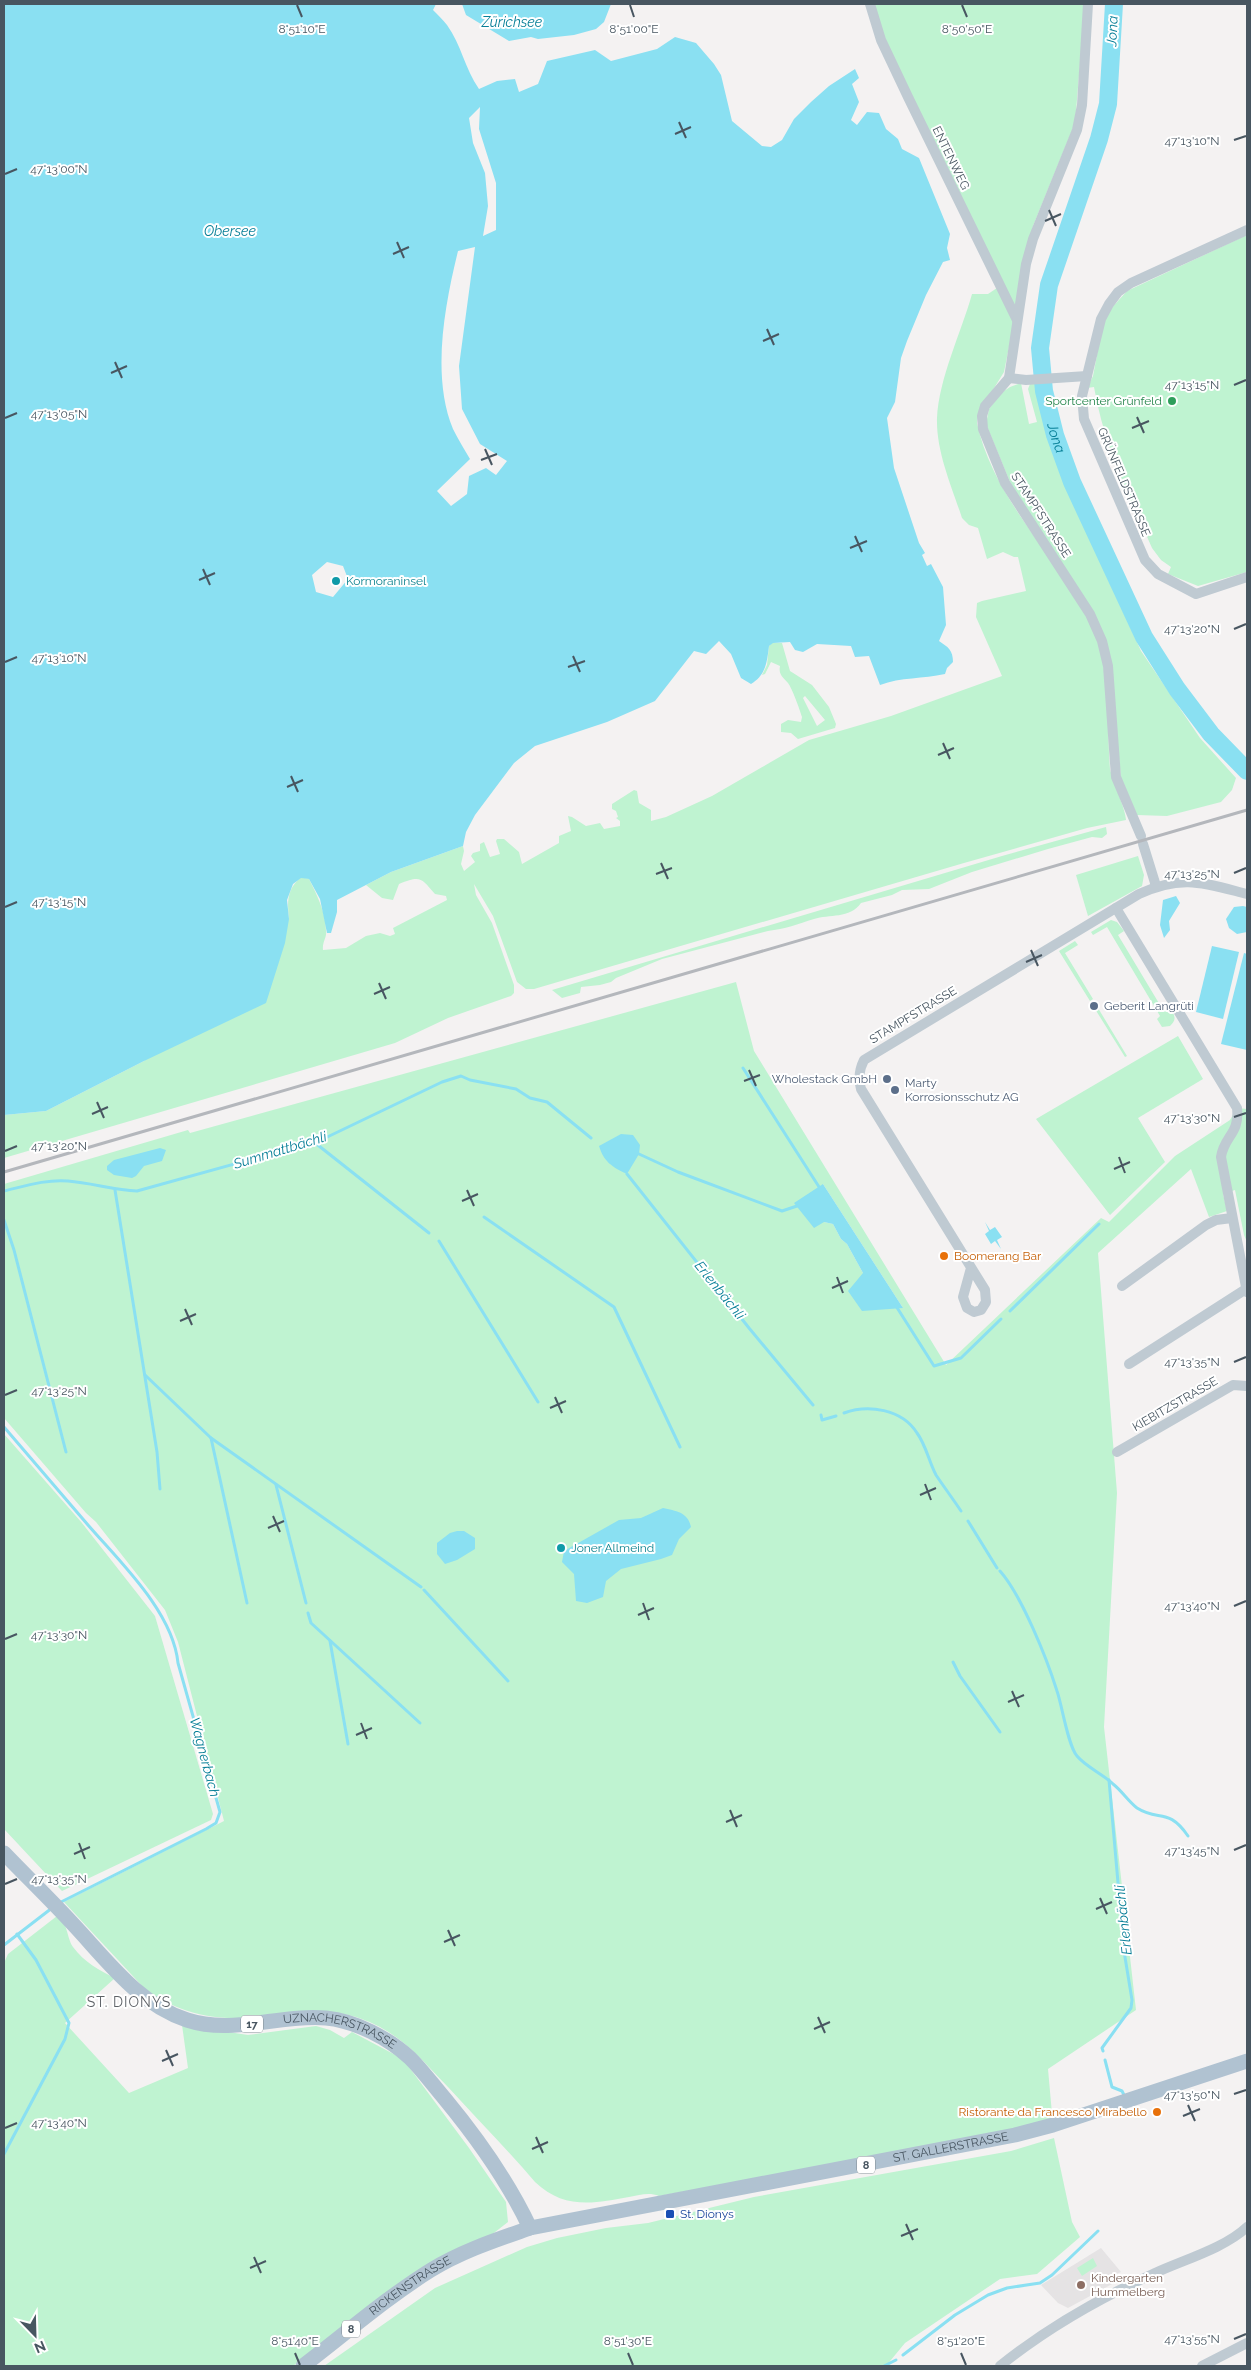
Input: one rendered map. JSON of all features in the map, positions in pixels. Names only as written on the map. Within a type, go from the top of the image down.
[{"type":"main road","name":"UZNACHERSTRASSE","points":[[5,1857],[62,1912],[132,1988],[161,2008],[186,2020],[210,2026],[244,2026],[297,2019],[326,2018],[348,2023],[388,2041],[409,2058],[425,2075],[479,2142],[519,2205],[530,2228]]},
{"type":"main road","name":"ST. GALLERSTRASSE","points":[[530,2228],[1015,2135],[1053,2125],[1247,2061]]},
{"type":"main road","name":"RICKENSTRASSE","points":[[303,2366],[399,2292],[432,2270],[454,2258],[530,2228]]},
{"type":"street","name":"ENTENWEG","points":[[870,4],[881,40],[1017,320]]},
{"type":"street","points":[[1087,376],[1026,380],[1008,378],[1026,264],[1032,239],[1077,130],[1082,105],[1088,4]]},
{"type":"street","name":"GRÜNFELDSTRASSE","points":[[1247,230],[1132,283],[1118,292],[1108,304],[1101,319],[1082,396],[1086,427],[1139,550],[1148,565],[1165,578],[1196,594],[1247,577]]},
{"type":"street","name":"STAMPFSTRASSE","points":[[1008,378],[985,406],[982,416],[983,429],[1005,483],[1090,614],[1102,641],[1108,666],[1116,777],[1142,840],[1156,886]]},
{"type":"street","name":"STAMPFSTRASSE","points":[[971,1268],[868,1103],[859,1080],[860,1068],[869,1056],[1156,886],[1192,881],[1247,894]]},
{"type":"street","points":[[1116,908],[1237,1108],[1236,1127],[1223,1148],[1221,1157],[1247,1290],[1129,1364]]},
{"type":"street","points":[[1122,1286],[1206,1224],[1216,1220],[1232,1218]]},
{"type":"street","name":"KIEBITZSTRASSE","points":[[1116,1452],[1233,1385],[1247,1386]]},
{"type":"street","points":[[1000,2366],[1054,2327],[1085,2308],[1154,2273],[1223,2242],[1247,2227]]},
{"type":"street","points":[[1202,2366],[1247,2343]]},
{"type":"shaded area","points":[[1101,2248],[1121,2272],[1111,2276],[1114,2283],[1068,2308],[1058,2303],[1041,2285]]},
{"type":"green space","points":[[870,4],[1085,4],[1075,123],[1033,226],[1004,372],[978,414],[977,423],[986,452],[998,479],[1013,505],[1065,581],[1095,634],[1100,649],[1106,682],[1110,769],[1126,820],[1087,828],[964,863],[534,989],[526,989],[517,982],[493,916],[474,884],[476,895],[492,923],[514,985],[514,993],[511,996],[448,1018],[395,1043],[4,1158],[4,1115],[46,1111],[144,1061],[289,919],[289,896],[293,886],[301,877],[309,879],[323,911],[326,933],[323,950],[346,948],[366,936],[380,933],[390,936],[395,934],[393,928],[447,900],[446,896],[435,894],[427,884],[416,879],[399,884],[393,900],[382,898],[366,885],[391,872],[463,846],[464,851],[461,864],[464,871],[475,862],[471,856],[473,853],[480,851],[480,844],[484,842],[490,857],[500,854],[497,839],[504,839],[519,852],[522,864],[559,843],[559,836],[571,831],[568,816],[586,826],[600,823],[604,829],[620,826],[620,821],[616,818],[618,817],[616,811],[612,809],[612,804],[634,790],[637,791],[639,803],[651,810],[651,821],[666,817],[712,796],[809,740],[891,716],[1002,676],[976,617],[977,603],[1026,591],[1018,557],[1003,552],[987,559],[978,528],[969,525],[962,518],[949,482],[937,431],[939,403],[946,371],[972,294],[988,294],[1000,286],[938,159]]},
{"type":"green space","name":"Sportcenter Grünfeld","points":[[1247,235],[1247,572],[1198,586],[1168,574],[1171,567],[1161,560],[1152,548],[1110,449],[1098,409],[1094,387],[1087,388],[1093,376],[1102,328],[1108,312],[1127,291]]},
{"type":"green space","points":[[1021,383],[1029,424],[1037,422],[1028,389],[1030,384],[1035,383],[1044,419],[1060,467],[1141,651],[1200,738],[1236,778],[1232,790],[1221,802],[1167,816],[1137,815],[1121,778],[1108,648],[1012,487],[986,424],[989,409],[1001,393]]},
{"type":"green space","points":[[772,643],[782,643],[790,671],[812,685],[829,707],[836,724],[835,728],[798,739],[791,733],[781,732],[781,724],[788,720],[801,722],[802,717],[792,689],[781,674],[780,666],[771,662],[765,674],[762,675],[767,665],[769,646]],"holes":[[[805,696],[825,720],[817,726],[803,698]]]},
{"type":"green space","points":[[1106,827],[1107,834],[1102,838],[1092,837],[1048,849],[972,872],[929,889],[902,890],[892,895],[861,903],[851,912],[845,914],[820,918],[662,959],[616,978],[611,982],[581,987],[580,993],[562,998],[552,990],[1002,856]]},
{"type":"green space","points":[[1138,856],[1144,875],[1142,886],[1088,916],[1076,875]]},
{"type":"green space","points":[[1111,920],[1117,922],[1124,931],[1118,935],[1163,1010],[1169,1006],[1175,1019],[1170,1026],[1162,1027],[1157,1019],[1160,1016],[1107,927],[1093,935],[1091,932]]},
{"type":"green space","points":[[1075,941],[1078,945],[1065,953],[1093,999],[1090,1001],[1059,951]]},
{"type":"green space","points":[[736,982],[754,1051],[946,1365],[1101,1218],[1109,1222],[1175,1156],[1230,1120],[1237,1108],[1247,1109],[1247,1242],[1235,1190],[1223,1194],[1227,1211],[1209,1217],[1191,1169],[1098,1253],[1117,1493],[1104,1727],[1136,2010],[1048,2069],[1053,2125],[659,2196],[644,2194],[591,2202],[568,2200],[556,2197],[535,2182],[427,2065],[407,2046],[384,2029],[356,2017],[329,2012],[301,2012],[233,2018],[192,2012],[167,2003],[144,1988],[64,1902],[224,1821],[178,1642],[165,1610],[96,1522],[86,1513],[4,1418],[4,1184],[188,1130],[190,1133]],"holes":[[[823,1184],[903,1308],[863,1273],[833,1224],[824,1222]]]},
{"type":"green space","points":[[1098,1008],[1127,1056],[1125,1057],[1095,1009]]},
{"type":"green space","points":[[1178,1036],[1203,1079],[1138,1118],[1165,1162],[1110,1215],[1036,1119]]},
{"type":"green space","points":[[4,1434],[82,1523],[155,1616],[213,1814],[211,1820],[62,1891],[4,1829]]},
{"type":"green space","points":[[57,1916],[64,1923],[71,1943],[77,1952],[92,1965],[115,1978],[65,2023],[129,2093],[188,2068],[182,2025],[248,2035],[316,2026],[330,2030],[344,2038],[352,2032],[403,2059],[469,2148],[506,2202],[508,2222],[490,2236],[362,2313],[293,2366],[4,2366],[4,1963],[8,1954]]},
{"type":"green space","points":[[1054,2138],[1072,2222],[1080,2237],[1037,2274],[1000,2279],[905,2343],[886,2366],[324,2366],[435,2288],[527,2247],[557,2238],[606,2228],[648,2223],[754,2197],[1011,2151]]},
{"type":"green space","points":[[1093,2258],[1097,2266],[1082,2276],[1077,2268]]},
{"type":"water","name":"Obersee","points":[[4,4],[436,4],[433,10],[452,32],[479,89],[497,81],[515,79],[519,92],[538,84],[547,61],[595,50],[611,61],[657,49],[675,37],[696,43],[714,64],[721,75],[732,121],[762,146],[771,147],[782,140],[794,119],[811,102],[829,86],[855,69],[859,78],[852,84],[859,102],[851,120],[857,125],[867,112],[879,113],[886,129],[898,139],[902,149],[919,158],[950,234],[947,248],[950,260],[943,262],[926,295],[907,341],[901,358],[895,402],[887,418],[894,468],[919,543],[925,553],[922,555],[927,566],[931,564],[943,587],[946,625],[939,641],[949,649],[953,662],[947,668],[945,674],[880,685],[869,656],[855,657],[851,646],[817,644],[803,652],[795,650],[790,642],[773,643],[769,646],[763,672],[751,684],[741,678],[731,654],[719,641],[706,654],[694,651],[655,701],[607,722],[535,746],[514,763],[475,815],[466,832],[463,846],[391,872],[337,900],[337,912],[331,933],[327,933],[320,899],[309,879],[301,878],[293,884],[287,900],[289,919],[285,943],[266,1003],[144,1061],[46,1111],[4,1115]],"holes":[[[480,107],[479,129],[496,183],[496,230],[483,236],[488,206],[485,173],[473,143],[469,118]],[[475,247],[459,366],[462,409],[480,444],[507,461],[496,475],[486,468],[469,476],[467,494],[451,506],[437,491],[470,459],[453,429],[446,408],[441,363],[445,317],[458,251]],[[327,562],[343,566],[348,579],[333,597],[316,592],[312,575]]]},
{"type":"water","name":"Zürichsee","points":[[462,4],[611,4],[604,22],[596,29],[574,35],[538,39],[531,37],[509,41],[466,15]]},
{"type":"water","points":[[1176,896],[1180,903],[1169,921],[1170,930],[1164,938],[1160,925],[1163,900]]},
{"type":"water","points":[[1234,907],[1247,907],[1247,932],[1237,934],[1229,928],[1226,919]]},
{"type":"water","points":[[1212,946],[1239,952],[1223,1019],[1196,1012]]},
{"type":"water","points":[[1244,953],[1247,954],[1247,1050],[1221,1044]]},
{"type":"water","points":[[621,1134],[633,1135],[640,1145],[639,1154],[627,1174],[609,1163],[603,1156],[599,1146]]},
{"type":"water","points":[[160,1148],[166,1150],[162,1161],[144,1166],[132,1178],[114,1175],[107,1170],[107,1166],[114,1160]]},
{"type":"water","points":[[823,1184],[903,1308],[862,1311],[848,1291],[863,1273],[847,1244],[841,1239],[833,1224],[824,1222],[814,1228],[794,1203]]},
{"type":"water","points":[[985,1222],[990,1230],[995,1227],[1002,1237],[997,1240],[1001,1249],[995,1241],[991,1244],[985,1234],[989,1231]]},
{"type":"water","points":[[663,1508],[677,1511],[684,1515],[691,1527],[679,1539],[672,1555],[621,1569],[606,1581],[603,1597],[587,1603],[576,1601],[574,1574],[562,1562],[564,1551],[619,1520],[641,1518]]},
{"type":"water","points":[[464,1531],[475,1538],[475,1549],[457,1560],[445,1564],[437,1554],[437,1543],[450,1533]]},
{"type":"waterway","name":"Jona","points":[[1114,4],[1108,104],[1099,139],[1049,285],[1040,348],[1044,391],[1055,435],[1072,482],[1144,637],[1177,689],[1211,734],[1247,771]]},
{"type":"waterway","points":[[743,1068],[821,1190]]},
{"type":"waterway","name":"Summattbächli","points":[[4,1191],[52,1181],[77,1182],[137,1191],[321,1140],[442,1082],[461,1076],[470,1080],[516,1089],[530,1098],[547,1102],[591,1138]]},
{"type":"waterway","points":[[314,1142],[429,1233]]},
{"type":"waterway","points":[[639,1154],[678,1172],[782,1211],[797,1206]]},
{"type":"waterway","name":"Erlenbächli","points":[[627,1174],[749,1328],[813,1405]]},
{"type":"waterway","points":[[115,1190],[157,1452],[160,1489]]},
{"type":"waterway","points":[[484,1217],[614,1307],[680,1447]]},
{"type":"waterway","points":[[4,1220],[14,1250],[66,1452]]},
{"type":"waterway","points":[[1010,1311],[1099,1224]]},
{"type":"waterway","points":[[439,1241],[538,1402]]},
{"type":"waterway","points":[[896,1306],[934,1366],[961,1358],[1001,1319]]},
{"type":"waterway","points":[[145,1375],[211,1438],[421,1587]]},
{"type":"waterway","name":"Erlenbächli","points":[[844,1413],[853,1410],[874,1409],[903,1418],[917,1433],[936,1475],[961,1511]]},
{"type":"waterway","name":"Erlenbächli","points":[[821,1415],[822,1420],[836,1416]]},
{"type":"waterway","name":"Wagnerbach","points":[[4,1427],[129,1571],[156,1607],[174,1644],[220,1812],[216,1823],[206,1829],[59,1903]]},
{"type":"waterway","points":[[211,1438],[247,1603]]},
{"type":"waterway","points":[[276,1485],[306,1603]]},
{"type":"waterway","name":"Erlenbächli","points":[[968,1521],[997,1568]]},
{"type":"waterway","name":"Erlenbächli","points":[[1000,1571],[1017,1596],[1047,1662],[1057,1691],[1068,1735],[1077,1756],[1085,1764],[1109,1780],[1137,1808],[1175,1821],[1188,1836]]},
{"type":"waterway","points":[[424,1590],[508,1681]]},
{"type":"waterway","points":[[308,1613],[311,1623],[420,1723]]},
{"type":"waterway","points":[[330,1641],[348,1744]]},
{"type":"waterway","points":[[953,1662],[960,1676],[1000,1732]]},
{"type":"waterway","name":"Erlenbächli","points":[[1103,2051],[1102,2048],[1131,2008],[1132,2000],[1124,1951],[1109,1780]]},
{"type":"waterway","name":"Wagnerbach","points":[[4,1945],[52,1908]]},
{"type":"waterway","points":[[4,2154],[65,2039],[69,2023],[36,1960],[17,1934]]},
{"type":"waterway","name":"Erlenbächli","points":[[1105,2060],[1112,2087],[1122,2091],[1124,2095]]},
{"type":"waterway","name":"Erlenbächli","points":[[903,2355],[955,2315],[988,2295],[1007,2288],[1040,2283],[1052,2275],[1098,2231]]},
{"type":"waterway","name":"Erlenbächli","points":[[884,2366],[896,2360]]},
{"type":"railway","points":[[4,1172],[1247,810]]},
{"type":"place","name":"Sportcenter Grünfeld","points":[[1172,401]]},
{"type":"place","name":"Kormoraninsel","points":[[336,581]]},
{"type":"place","name":"Geberit Langrüti","points":[[1094,1006]]},
{"type":"place","name":"Wholestack GmbH","points":[[887,1079]]},
{"type":"place","name":"Marty Korrosionsschutz AG","points":[[895,1090]]},
{"type":"place","name":"Boomerang Bar","points":[[944,1256]]},
{"type":"place","name":"Joner Allmeind","points":[[561,1548]]},
{"type":"place","name":"Ristorante da Francesco Mirabello","points":[[1157,2112]]},
{"type":"place","name":"St. Dionys","points":[[670,2214]]},
{"type":"place","name":"Kindergarten Hummelberg","points":[[1081,2285]]},
{"type":"district","name":"ST. DIONYS","points":[[129,2002]]}]
